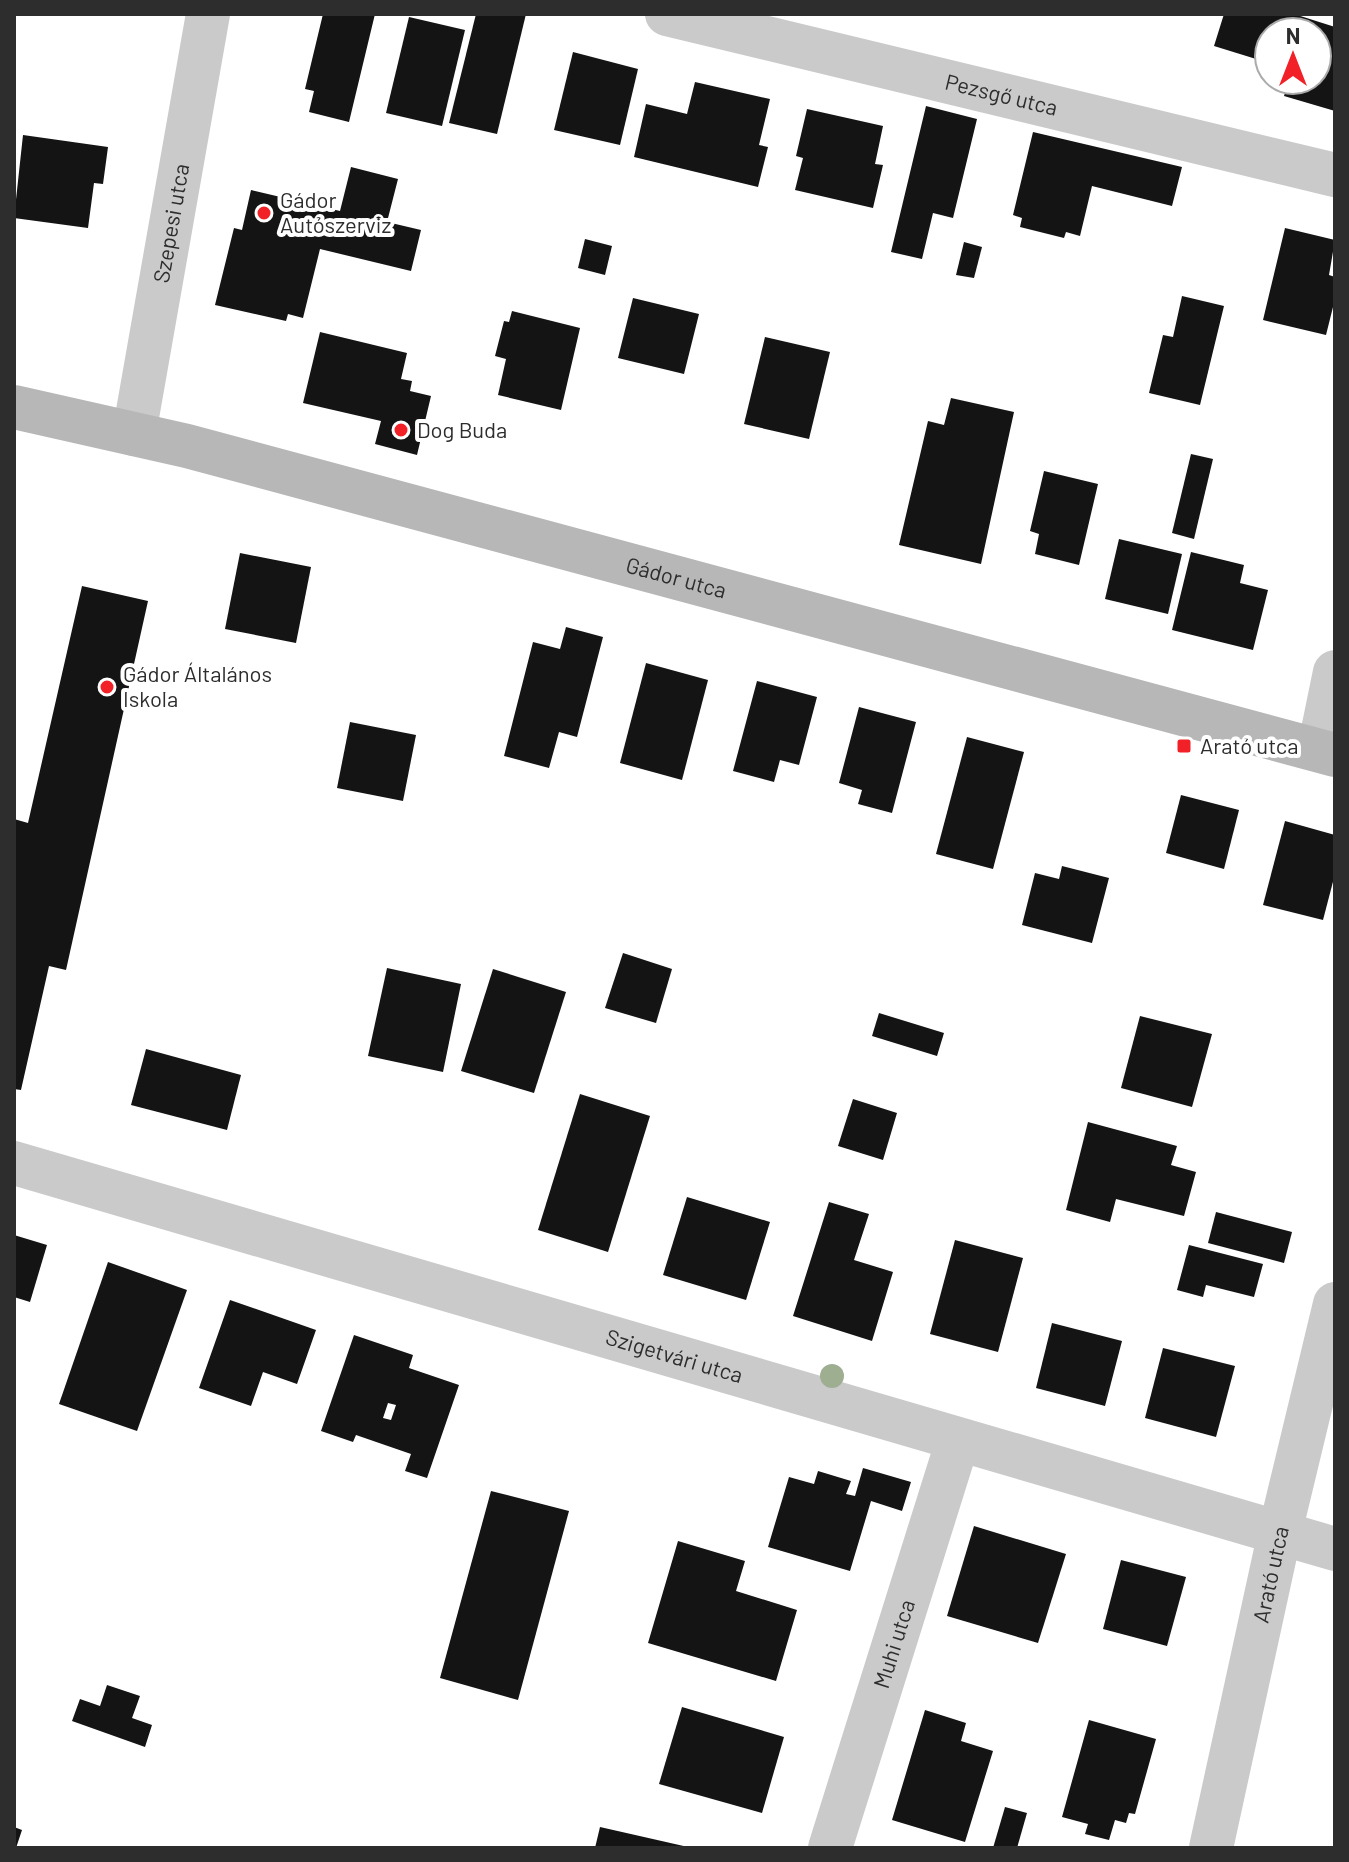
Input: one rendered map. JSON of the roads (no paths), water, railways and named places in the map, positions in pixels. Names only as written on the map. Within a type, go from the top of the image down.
[{"type":"street","name":"Szepesi utca","points":[[134,434],[208,14]]},
{"type":"street","name":"Pezsgő utca","points":[[667,14],[1335,175]]},
{"type":"street","name":"Gádor utca","points":[[14,407],[134,434],[1327,753]]},
{"type":"street","points":[[1327,753],[1335,672]]},
{"type":"street","name":"Szigetvári utca","points":[[14,1163],[1335,1549]]},
{"type":"street","name":"Arató utca","points":[[1211,1848],[1280,1532],[1335,1304]]},
{"type":"street","name":"Muhi utca","points":[[830,1848],[958,1440]]},
{"type":"place","name":"Gádor Autószerviz","points":[[264,213]]},
{"type":"place","name":"Dog Buda","points":[[401,430]]},
{"type":"place","name":"Gádor Általános Iskola","points":[[107,687]]},
{"type":"place","name":"Arató utca","points":[[1184,746]]}]
